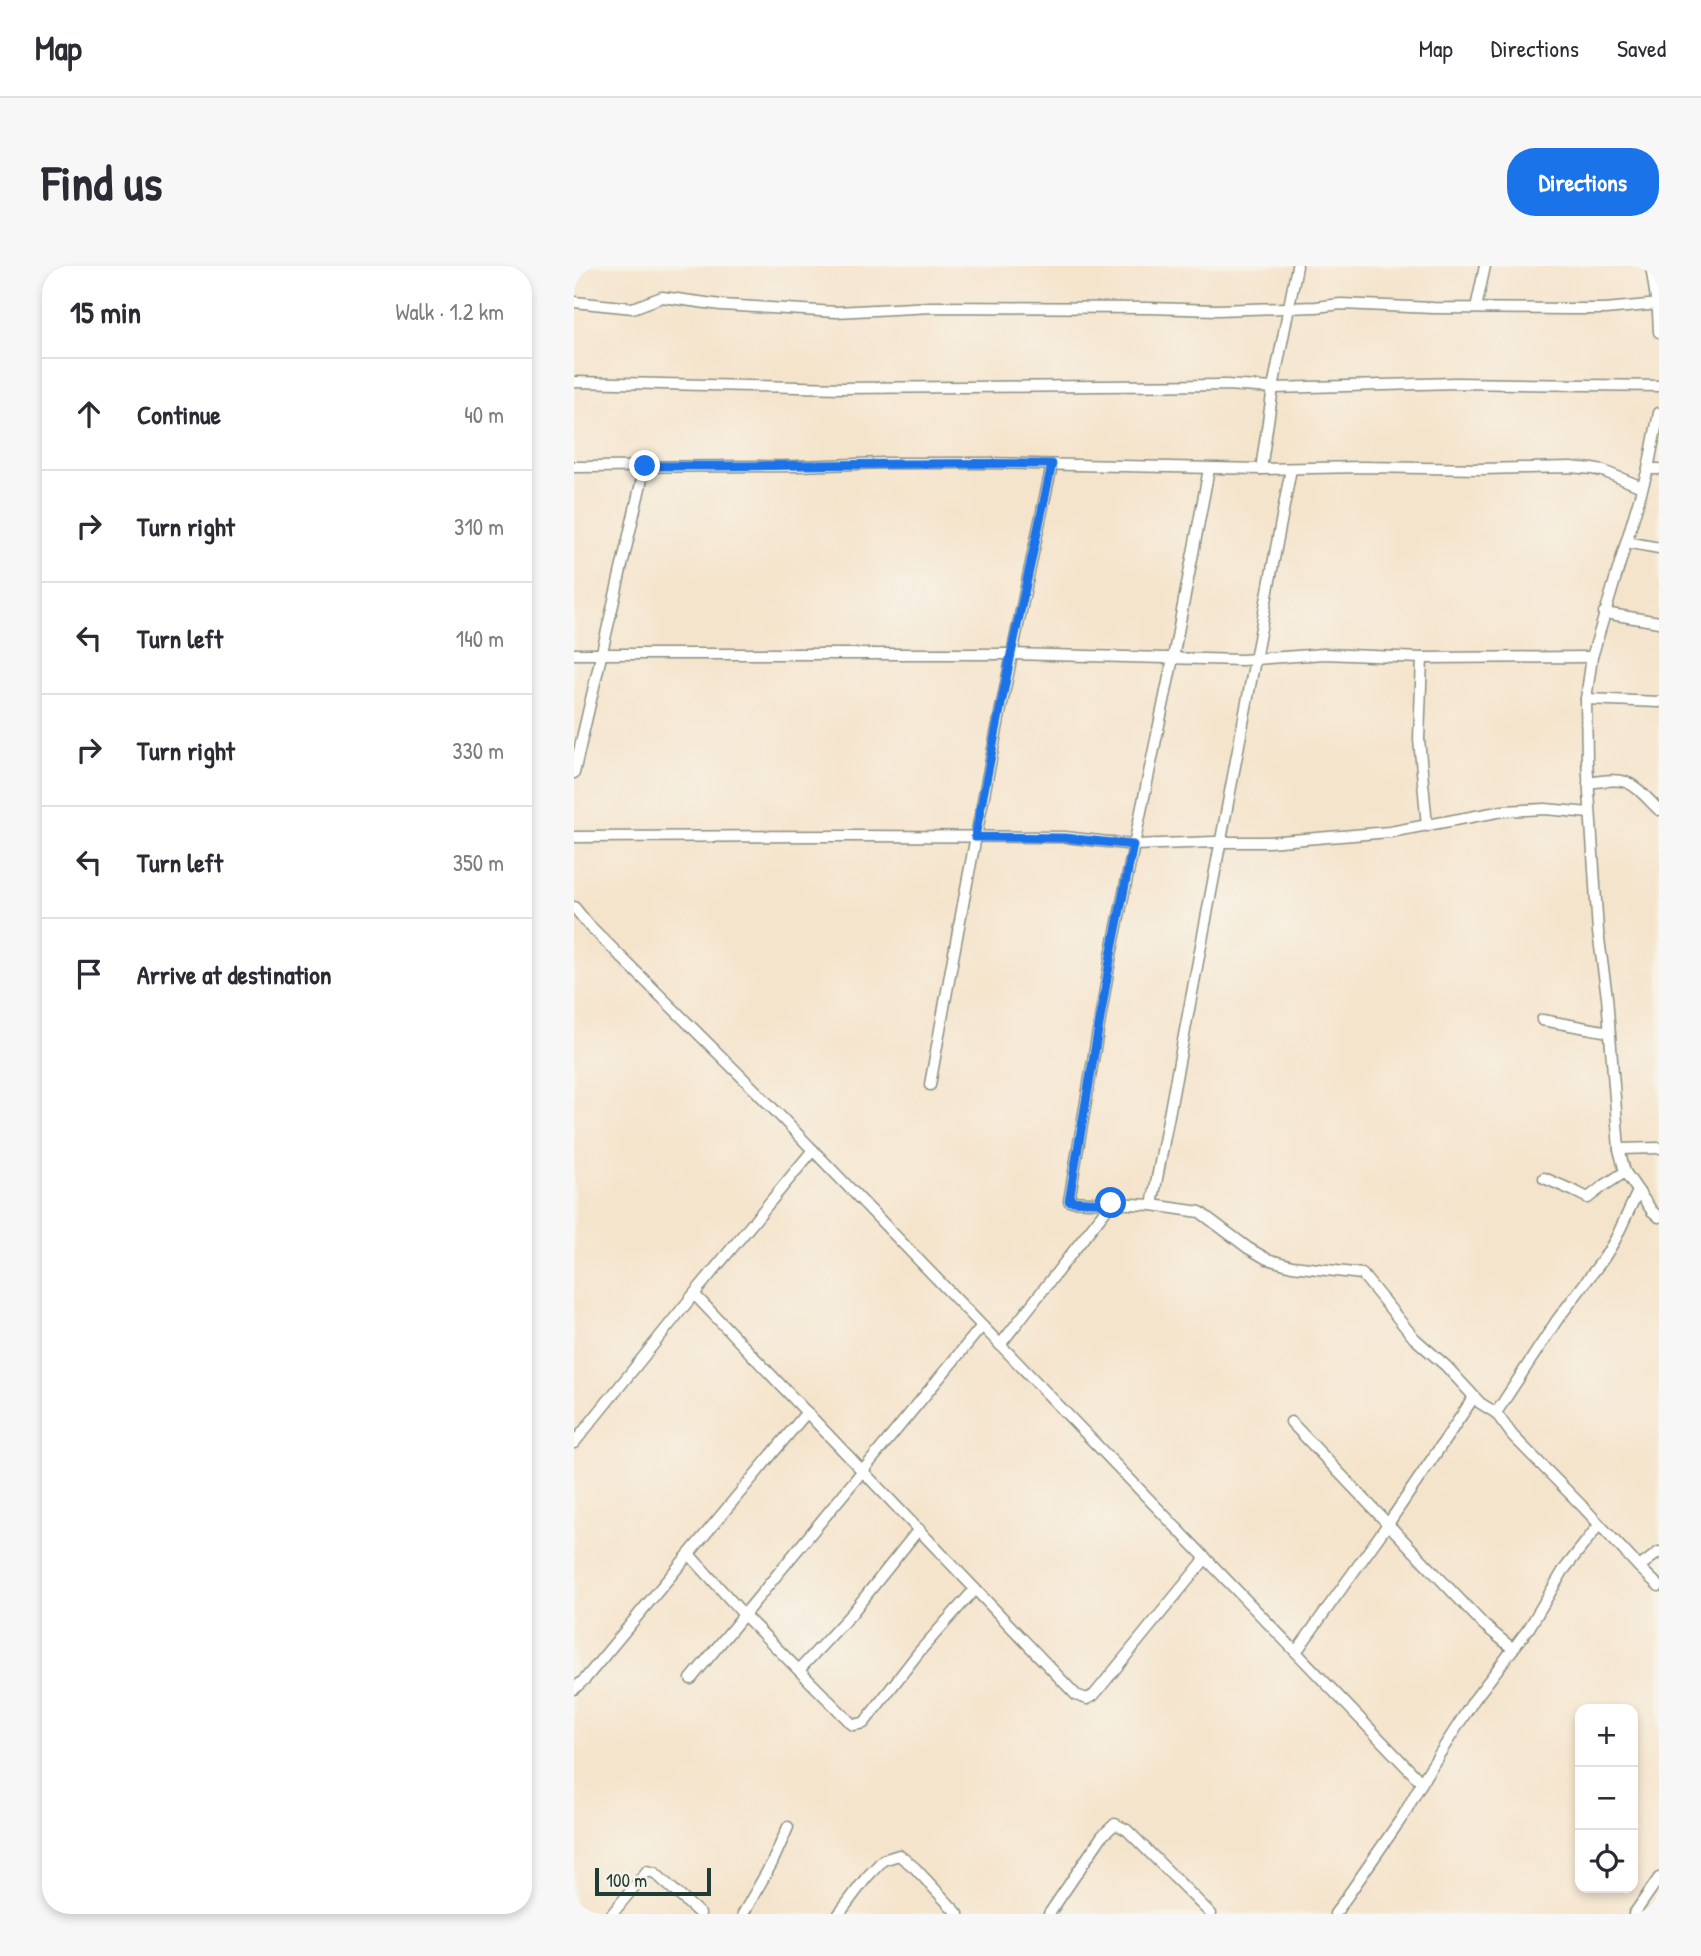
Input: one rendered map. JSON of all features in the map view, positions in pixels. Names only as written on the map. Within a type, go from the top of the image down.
[{"type":"street","points":[[1261,469],[1273,388],[1297,266]]},
{"type":"street","points":[[1476,308],[1485,266]]},
{"type":"street","points":[[1651,266],[1658,304],[1659,332]]},
{"type":"street","points":[[574,302],[633,308],[662,297],[721,305],[836,312],[932,307],[1217,310],[1341,304],[1605,309],[1658,304]]},
{"type":"street","points":[[574,382],[843,388],[1226,385],[1273,388],[1457,383],[1659,386]]},
{"type":"street","points":[[1659,413],[1654,469],[1642,486],[1604,613],[1592,657],[1586,699],[1588,783],[1598,932],[1607,997],[1619,1149],[1625,1172],[1659,1217]]},
{"type":"street","points":[[574,467],[885,463],[1209,469],[1582,467],[1603,471],[1642,486]]},
{"type":"street","points":[[930,1085],[975,837],[1052,464]]},
{"type":"street","points":[[574,774],[645,466]]},
{"type":"street","points":[[1209,469],[1111,955],[1069,1201],[1152,1205],[1200,1212],[1267,1259],[1292,1266],[1362,1274],[1414,1338],[1446,1366],[1480,1403],[1496,1413],[1513,1436],[1659,1586]]},
{"type":"street","points":[[1152,1205],[1291,469]]},
{"type":"street","points":[[1626,542],[1659,548]]},
{"type":"street","points":[[1604,613],[1659,622]]},
{"type":"street","points":[[574,654],[1011,654],[1255,659],[1324,654],[1422,658],[1592,657]]},
{"type":"street","points":[[1422,658],[1419,739],[1427,826]]},
{"type":"street","points":[[1586,699],[1659,702]]},
{"type":"street","points":[[1588,783],[1615,779],[1628,782],[1659,810]]},
{"type":"street","points":[[574,837],[1065,838],[1133,845],[1268,842],[1390,832],[1503,811],[1545,809],[1590,813]]},
{"type":"street","points":[[574,907],[758,1093],[1422,1783]]},
{"type":"street","points":[[1542,1020],[1609,1032]]},
{"type":"street","points":[[1619,1149],[1659,1148]]},
{"type":"street","points":[[574,1443],[813,1150]]},
{"type":"street","points":[[1545,1178],[1588,1198],[1625,1172]]},
{"type":"street","points":[[1496,1413],[1557,1320],[1604,1258],[1638,1191]]},
{"type":"street","points":[[1000,1345],[1111,1203]]},
{"type":"street","points":[[694,1294],[1076,1695],[1087,1699],[1094,1695],[1206,1558]]},
{"type":"street","points":[[691,1679],[982,1325]]},
{"type":"street","points":[[1296,1652],[1475,1397]]},
{"type":"street","points":[[574,1689],[807,1412]]},
{"type":"street","points":[[1291,1422],[1484,1625],[1513,1649]]},
{"type":"street","points":[[1335,1914],[1403,1816],[1474,1700],[1529,1628],[1563,1571],[1599,1525]]},
{"type":"street","points":[[799,1670],[852,1613],[919,1529]]},
{"type":"street","points":[[689,1554],[744,1615],[853,1725],[864,1723],[919,1652],[975,1589]]},
{"type":"street","points":[[1639,1567],[1657,1556]]},
{"type":"street","points":[[1049,1914],[1102,1836],[1115,1824],[1128,1830],[1211,1914]]},
{"type":"street","points":[[743,1914],[772,1863],[788,1827]]},
{"type":"street","points":[[839,1914],[883,1860],[899,1855],[915,1868],[958,1914]]},
{"type":"street","points":[[611,1914],[647,1871],[655,1873],[699,1914]]},
{"type":"street","points":[[1634,1914],[1659,1878]]},
{"type":"route","points":[[645,466],[1052,464],[975,837],[1065,838],[1133,845],[1111,955],[1069,1201],[1111,1203]]}]
